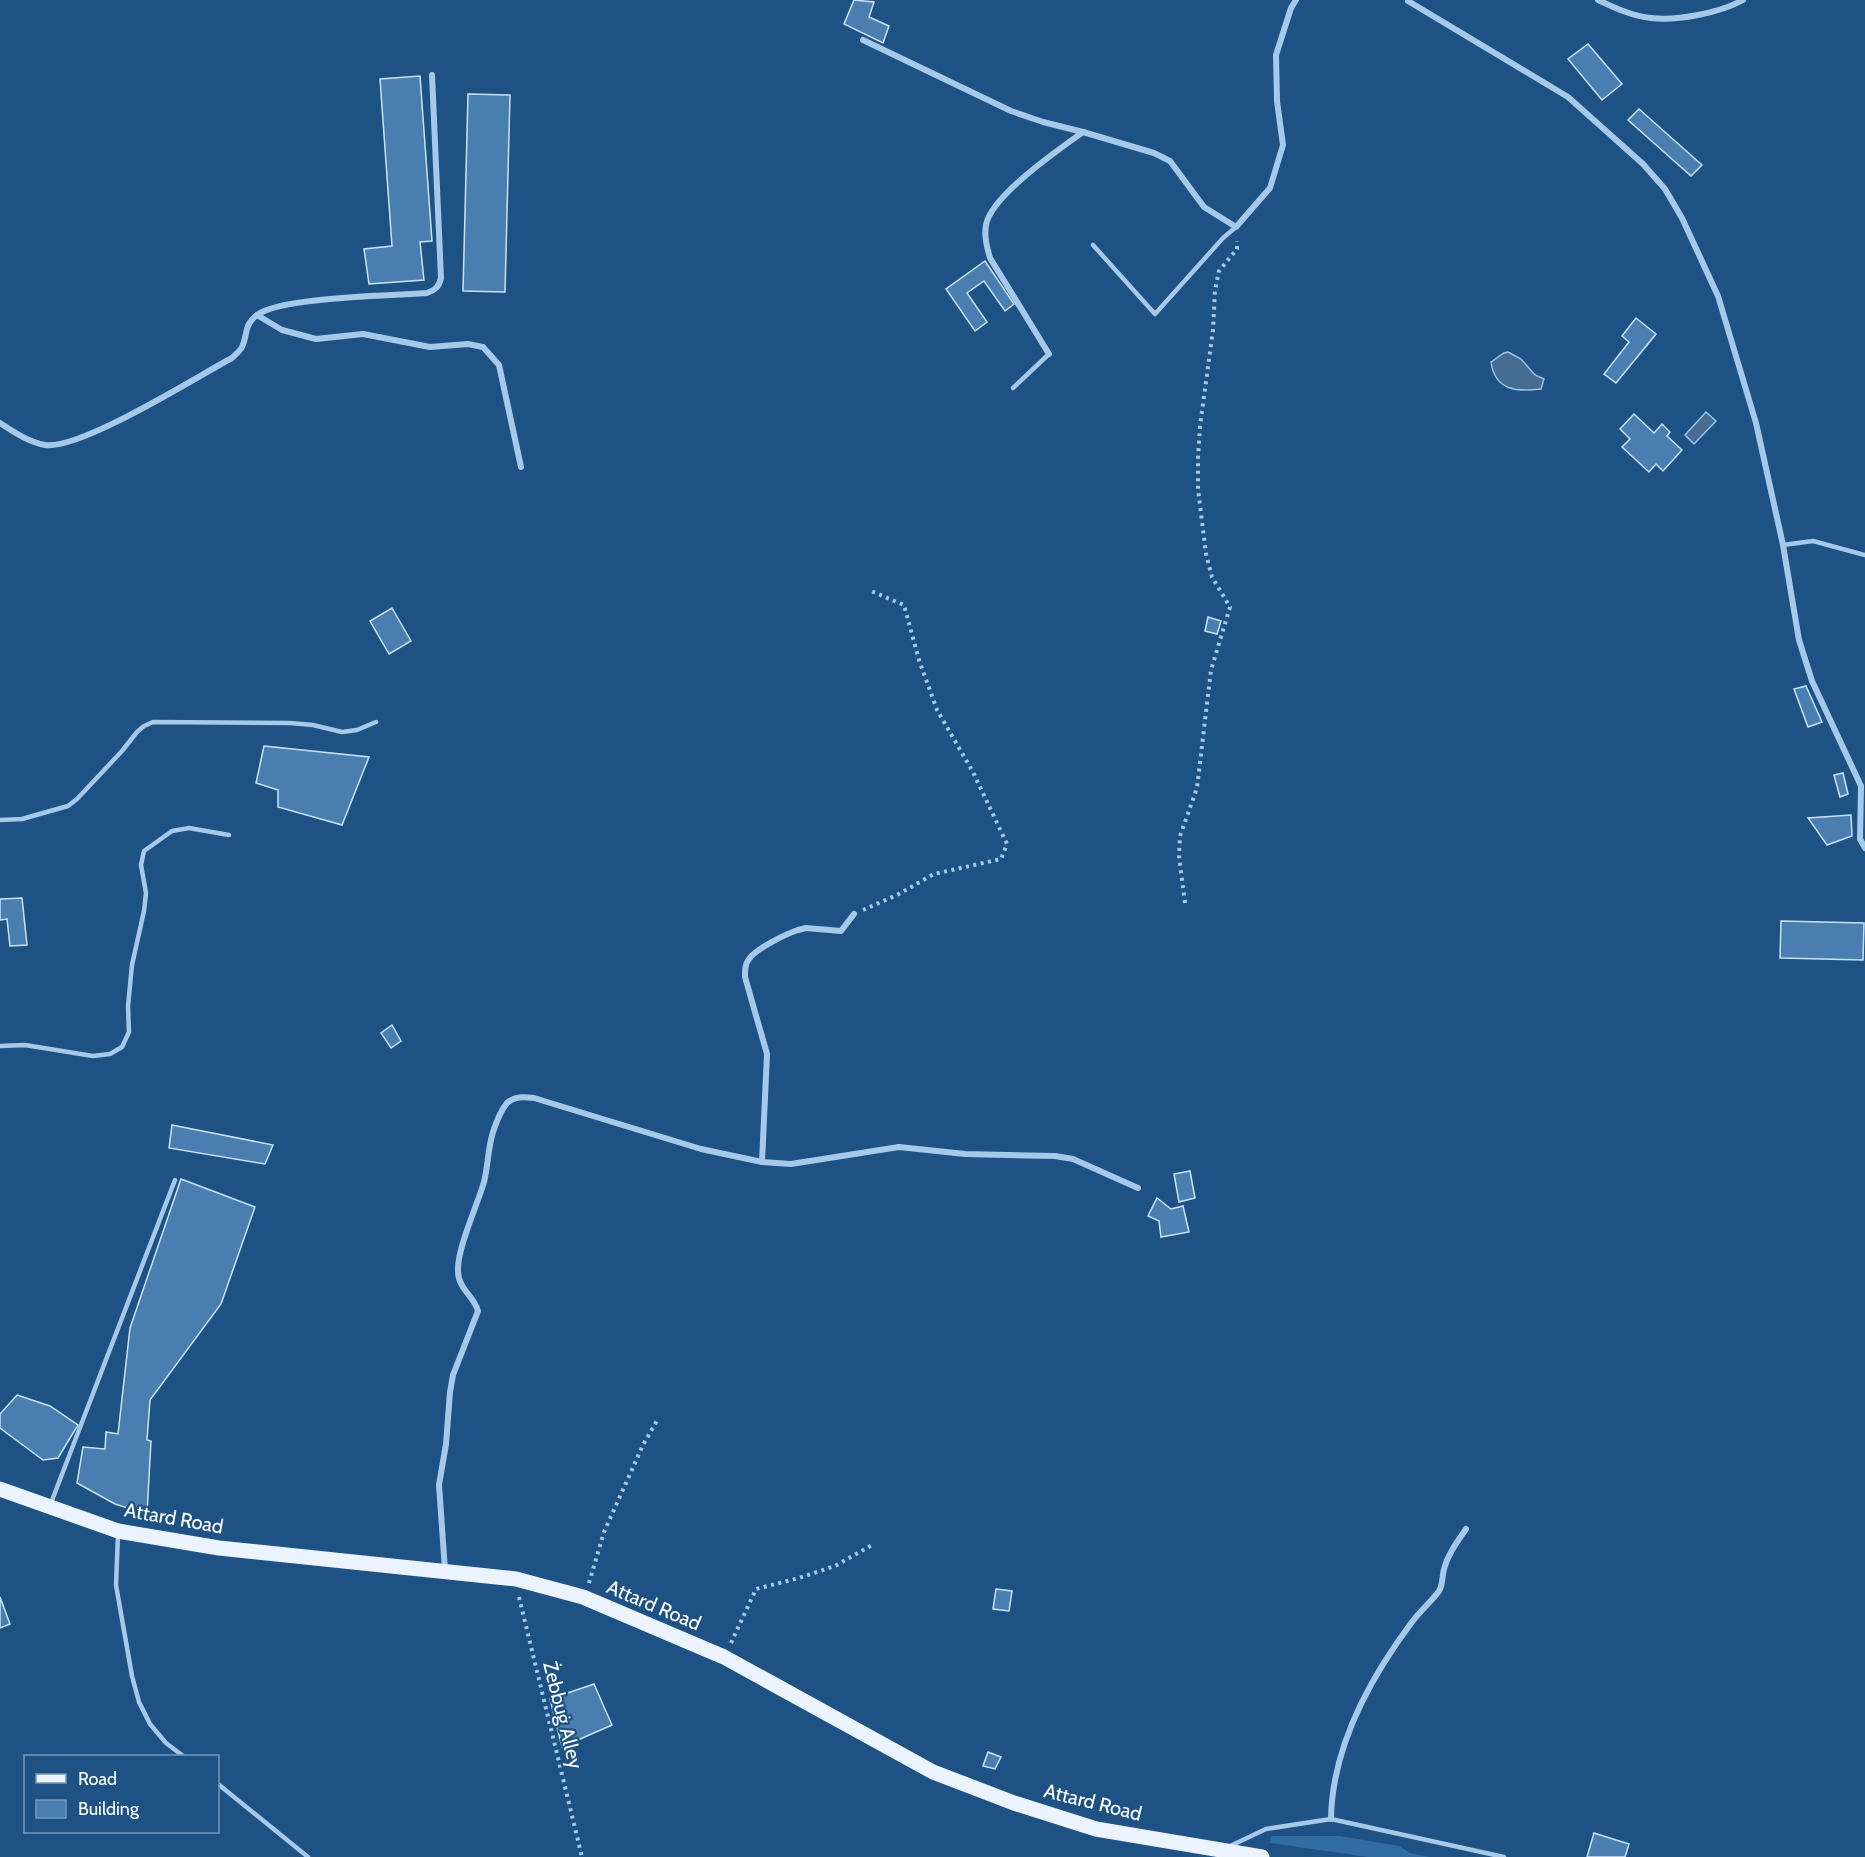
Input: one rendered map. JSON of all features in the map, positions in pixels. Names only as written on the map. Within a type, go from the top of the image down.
[{"type":"main road","name":"Attard Road","points":[[0,1489],[118,1531],[219,1548],[516,1579],[583,1597],[724,1657],[933,1772],[1014,1803],[1096,1829],[1262,1857]]},
{"type":"street","points":[[863,40],[1011,111],[1154,153],[1170,161],[1204,207],[1236,227],[1270,188],[1282,145],[1277,101],[1276,55],[1291,8],[1296,0]]},
{"type":"street","points":[[1408,0],[1568,98],[1643,164],[1665,189],[1682,218],[1718,296],[1755,423],[1783,544],[1799,640],[1809,671],[1861,786],[1860,839],[1865,848]]},
{"type":"street","points":[[1598,0],[1628,13],[1652,19],[1711,12],[1743,0]]},
{"type":"street","points":[[0,423],[26,439],[47,445],[72,442],[99,431],[232,358],[242,347],[245,332],[257,315],[269,309],[293,303],[434,291],[441,278],[432,75]]},
{"type":"street","points":[[1049,354],[990,258],[985,240],[986,223],[995,209],[1025,175],[1083,132]]},
{"type":"street","points":[[257,315],[282,330],[316,339],[363,334],[430,347],[468,344],[483,346],[499,365],[521,467]]},
{"type":"street","points":[[762,1162],[767,1054],[745,977],[745,968],[748,960],[754,954],[791,932],[806,928],[841,931],[854,914]]},
{"type":"street","points":[[446,1571],[439,1485],[446,1444],[450,1392],[453,1375],[478,1311],[476,1302],[463,1289],[459,1280],[458,1261],[484,1182],[494,1131],[508,1102],[515,1098],[534,1098],[701,1149],[762,1162],[791,1164],[899,1147],[965,1154],[1055,1156],[1073,1159],[1138,1188]]},
{"type":"street","points":[[1331,1819],[1332,1796],[1339,1763],[1357,1713],[1399,1641],[1441,1589],[1444,1569],[1451,1550],[1466,1529]]},
{"type":"lane","points":[[1093,245],[1155,314],[1223,238],[1236,227]]},
{"type":"lane","points":[[1013,388],[1049,354]]},
{"type":"lane","points":[[1783,544],[1813,541],[1865,555]]},
{"type":"lane","points":[[0,820],[22,819],[68,806],[122,751],[137,732],[153,722],[290,723],[313,725],[342,732],[357,730],[376,722]]},
{"type":"lane","points":[[0,1046],[25,1045],[93,1056],[110,1054],[122,1047],[129,1032],[128,1006],[132,965],[144,911],[146,893],[141,865],[144,851],[172,831],[189,828],[229,835]]},
{"type":"lane","points":[[50,1506],[175,1180]]},
{"type":"lane","points":[[118,1531],[116,1585],[132,1676],[139,1702],[150,1724],[166,1743],[182,1755]]},
{"type":"lane","points":[[219,1785],[308,1857]]},
{"type":"lane","points":[[1220,1851],[1266,1829],[1331,1819],[1504,1857]]},
{"type":"path","points":[[1185,903],[1179,856],[1180,836],[1197,788],[1211,670],[1230,607],[1212,577],[1206,554],[1198,489],[1198,458],[1213,330],[1215,290],[1219,271],[1237,249],[1236,227]]},
{"type":"path","points":[[854,914],[897,895],[934,874],[1001,859],[1007,844],[973,772],[937,710],[919,660],[904,604],[872,591]]},
{"type":"path","points":[[583,1597],[604,1532],[643,1446],[658,1419]]},
{"type":"path","points":[[724,1657],[756,1589],[835,1566],[872,1545]]},
{"type":"path","name":"Żebbuġ Alley","points":[[516,1579],[582,1857]]},
{"type":"shaded area","points":[[1508,352],[1521,359],[1535,375],[1544,379],[1541,389],[1508,388],[1497,379],[1491,362]]},
{"type":"shaded area","points":[[1706,412],[1716,421],[1694,444],[1685,435]]},
{"type":"shaded area","points":[[1271,1836],[1340,1836],[1399,1846],[1410,1853],[1430,1857],[1368,1857],[1270,1843]]},
{"type":"building","points":[[854,0],[874,2],[869,17],[889,26],[883,43],[844,24]]},
{"type":"building","points":[[1588,44],[1622,84],[1602,100],[1568,59]]},
{"type":"building","points":[[420,76],[432,241],[420,242],[424,280],[369,284],[364,249],[392,246],[380,79]]},
{"type":"building","points":[[468,94],[510,95],[505,292],[463,291]]},
{"type":"building","points":[[1639,109],[1702,165],[1691,176],[1628,120]]},
{"type":"building","points":[[985,261],[1014,304],[1005,311],[984,281],[967,293],[987,322],[975,331],[946,289]]},
{"type":"building","points":[[1636,318],[1656,334],[1616,383],[1604,374],[1629,342],[1622,336]]},
{"type":"building","points":[[1634,414],[1654,433],[1662,424],[1670,432],[1667,436],[1682,450],[1663,471],[1656,464],[1649,472],[1622,447],[1630,439],[1620,429]]},
{"type":"building","points":[[392,608],[411,641],[389,654],[370,621]]},
{"type":"building","points":[[1208,617],[1221,621],[1217,634],[1205,631]]},
{"type":"building","points":[[1806,686],[1822,722],[1808,727],[1794,689]]},
{"type":"building","points":[[264,746],[369,757],[342,825],[278,807],[278,790],[256,783]]},
{"type":"building","points":[[1843,773],[1848,794],[1840,797],[1834,775]]},
{"type":"building","points":[[1851,815],[1852,836],[1827,845],[1808,818]]},
{"type":"building","points":[[22,898],[27,945],[10,946],[7,919],[0,920],[0,899]]},
{"type":"building","points":[[1781,921],[1864,923],[1863,960],[1780,958]]},
{"type":"building","points":[[392,1025],[401,1041],[391,1048],[381,1033]]},
{"type":"building","points":[[172,1125],[273,1145],[265,1164],[169,1148]]},
{"type":"building","points":[[1190,1171],[1195,1198],[1179,1202],[1174,1174]]},
{"type":"building","points":[[181,1179],[255,1207],[221,1304],[150,1400],[147,1440],[151,1441],[147,1514],[115,1504],[77,1483],[83,1447],[105,1449],[106,1432],[118,1434],[130,1328]]},
{"type":"building","points":[[1157,1198],[1171,1209],[1183,1206],[1189,1232],[1161,1237],[1159,1221],[1148,1216]]},
{"type":"building","points":[[17,1395],[50,1406],[78,1425],[58,1458],[43,1460],[0,1428],[0,1414]]},
{"type":"building","points":[[996,1589],[1012,1591],[1009,1611],[993,1609]]},
{"type":"building","points":[[0,1597],[10,1624],[0,1628]]},
{"type":"building","points":[[594,1684],[612,1725],[562,1747],[550,1699]]},
{"type":"building","points":[[988,1752],[1001,1757],[995,1769],[983,1766]]},
{"type":"building","points":[[1594,1833],[1629,1844],[1625,1857],[1587,1857]]}]
